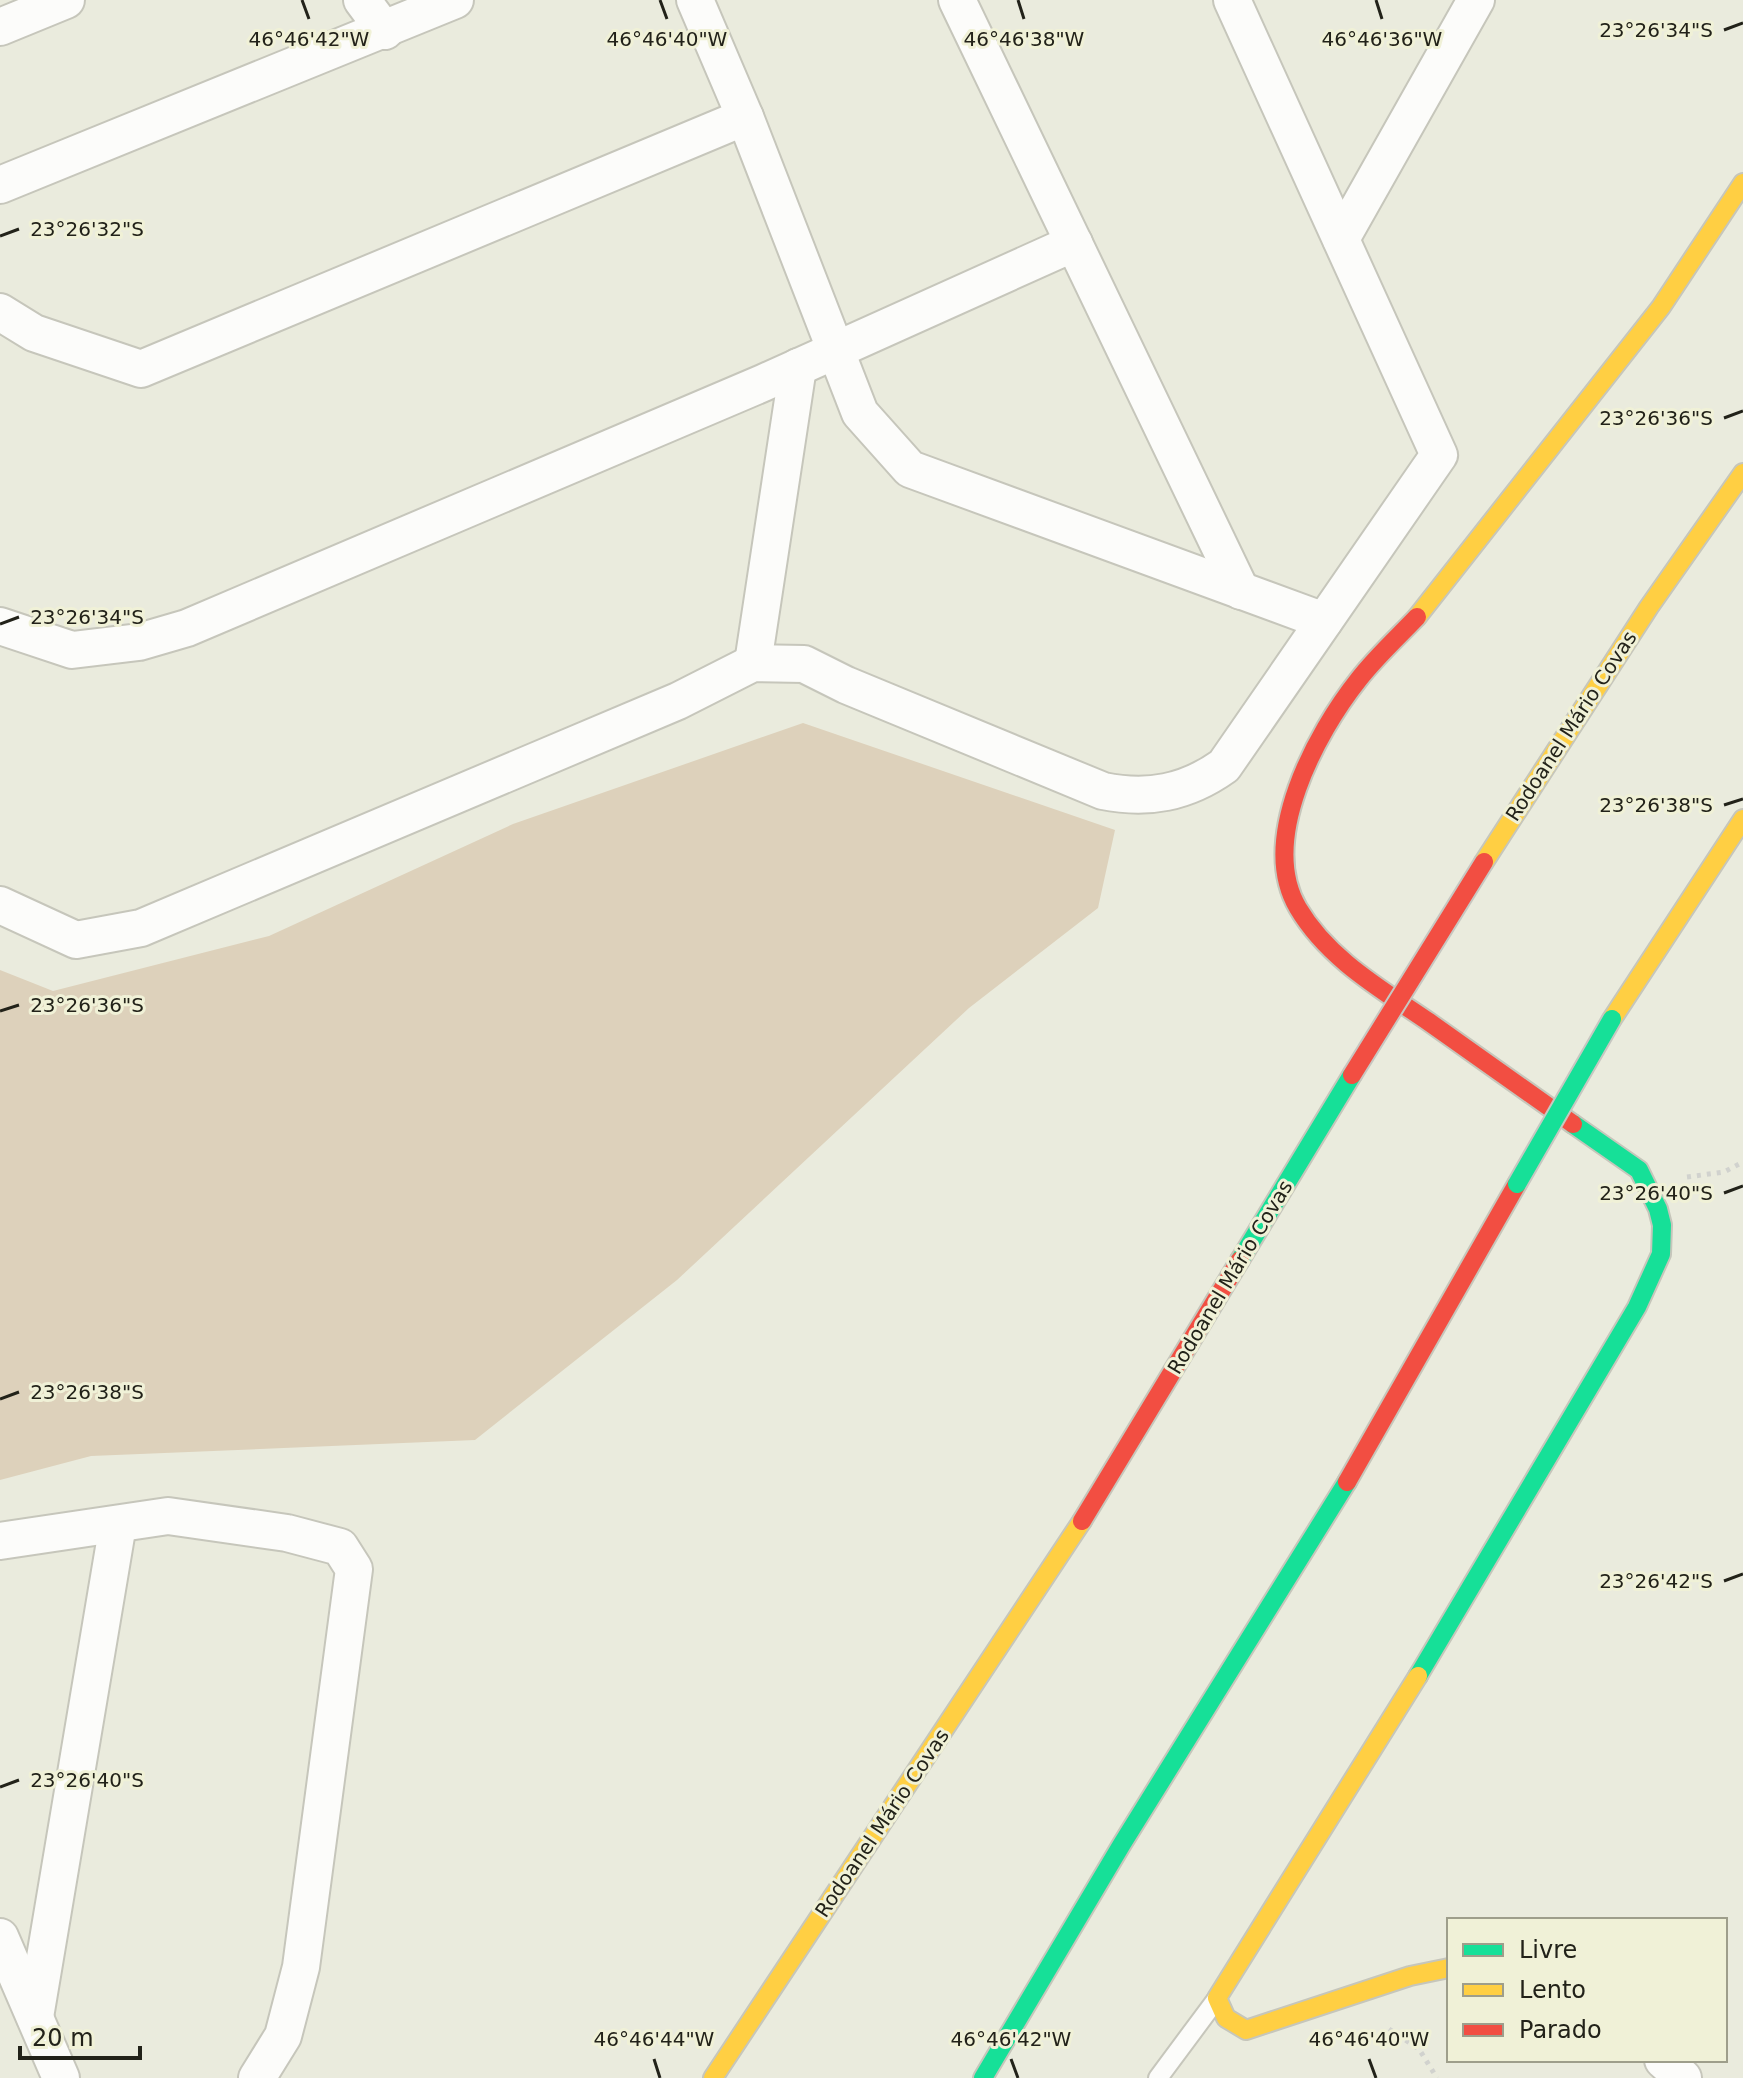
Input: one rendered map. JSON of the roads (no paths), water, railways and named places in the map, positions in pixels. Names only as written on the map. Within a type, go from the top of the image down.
[{"type":"main road","points":[[1447,1968],[1410,1976],[1246,2030],[1226,2018],[1217,1998],[1447,1631],[1659,1267],[1666,1245],[1657,1201],[1639,1170],[1336,957],[1297,907],[1287,879],[1286,848],[1293,794],[1312,755],[1358,680],[1426,607],[1661,307],[1743,183]]},
{"type":"main road","name":"Rodoanel Mário Covas","points":[[713,2078],[1065,1550],[1484,862],[1649,607],[1743,473]]},
{"type":"main road","points":[[983,2078],[1122,1844],[1367,1450],[1612,1019],[1743,819]]},
{"type":"street","points":[[0,27],[66,0]]},
{"type":"street","points":[[362,0],[385,31]]},
{"type":"street","points":[[0,185],[455,0]]},
{"type":"street","points":[[695,0],[745,117],[860,413],[910,469],[1324,621]]},
{"type":"street","points":[[957,0],[1241,591]]},
{"type":"street","points":[[0,905],[76,940],[141,928],[678,701],[753,663],[804,664],[846,685],[1103,791],[1150,796],[1192,786],[1224,766],[1439,455],[1232,0]]},
{"type":"street","points":[[1341,239],[1476,0]]},
{"type":"street","points":[[0,312],[34,333],[141,369],[745,117]]},
{"type":"street","points":[[0,626],[72,650],[139,642],[187,628],[835,351],[1074,243]]},
{"type":"street","points":[[753,663],[798,367]]},
{"type":"street","points":[[0,1541],[168,1516],[287,1533],[340,1547],[354,1569],[301,1967],[283,2036],[257,2078]]},
{"type":"street","points":[[35,2017],[118,1524]]},
{"type":"street","points":[[0,1937],[61,2078]]},
{"type":"street","points":[[1665,2062],[1683,2078]]},
{"type":"lane","points":[[1158,2078],[1217,1998]]}]
